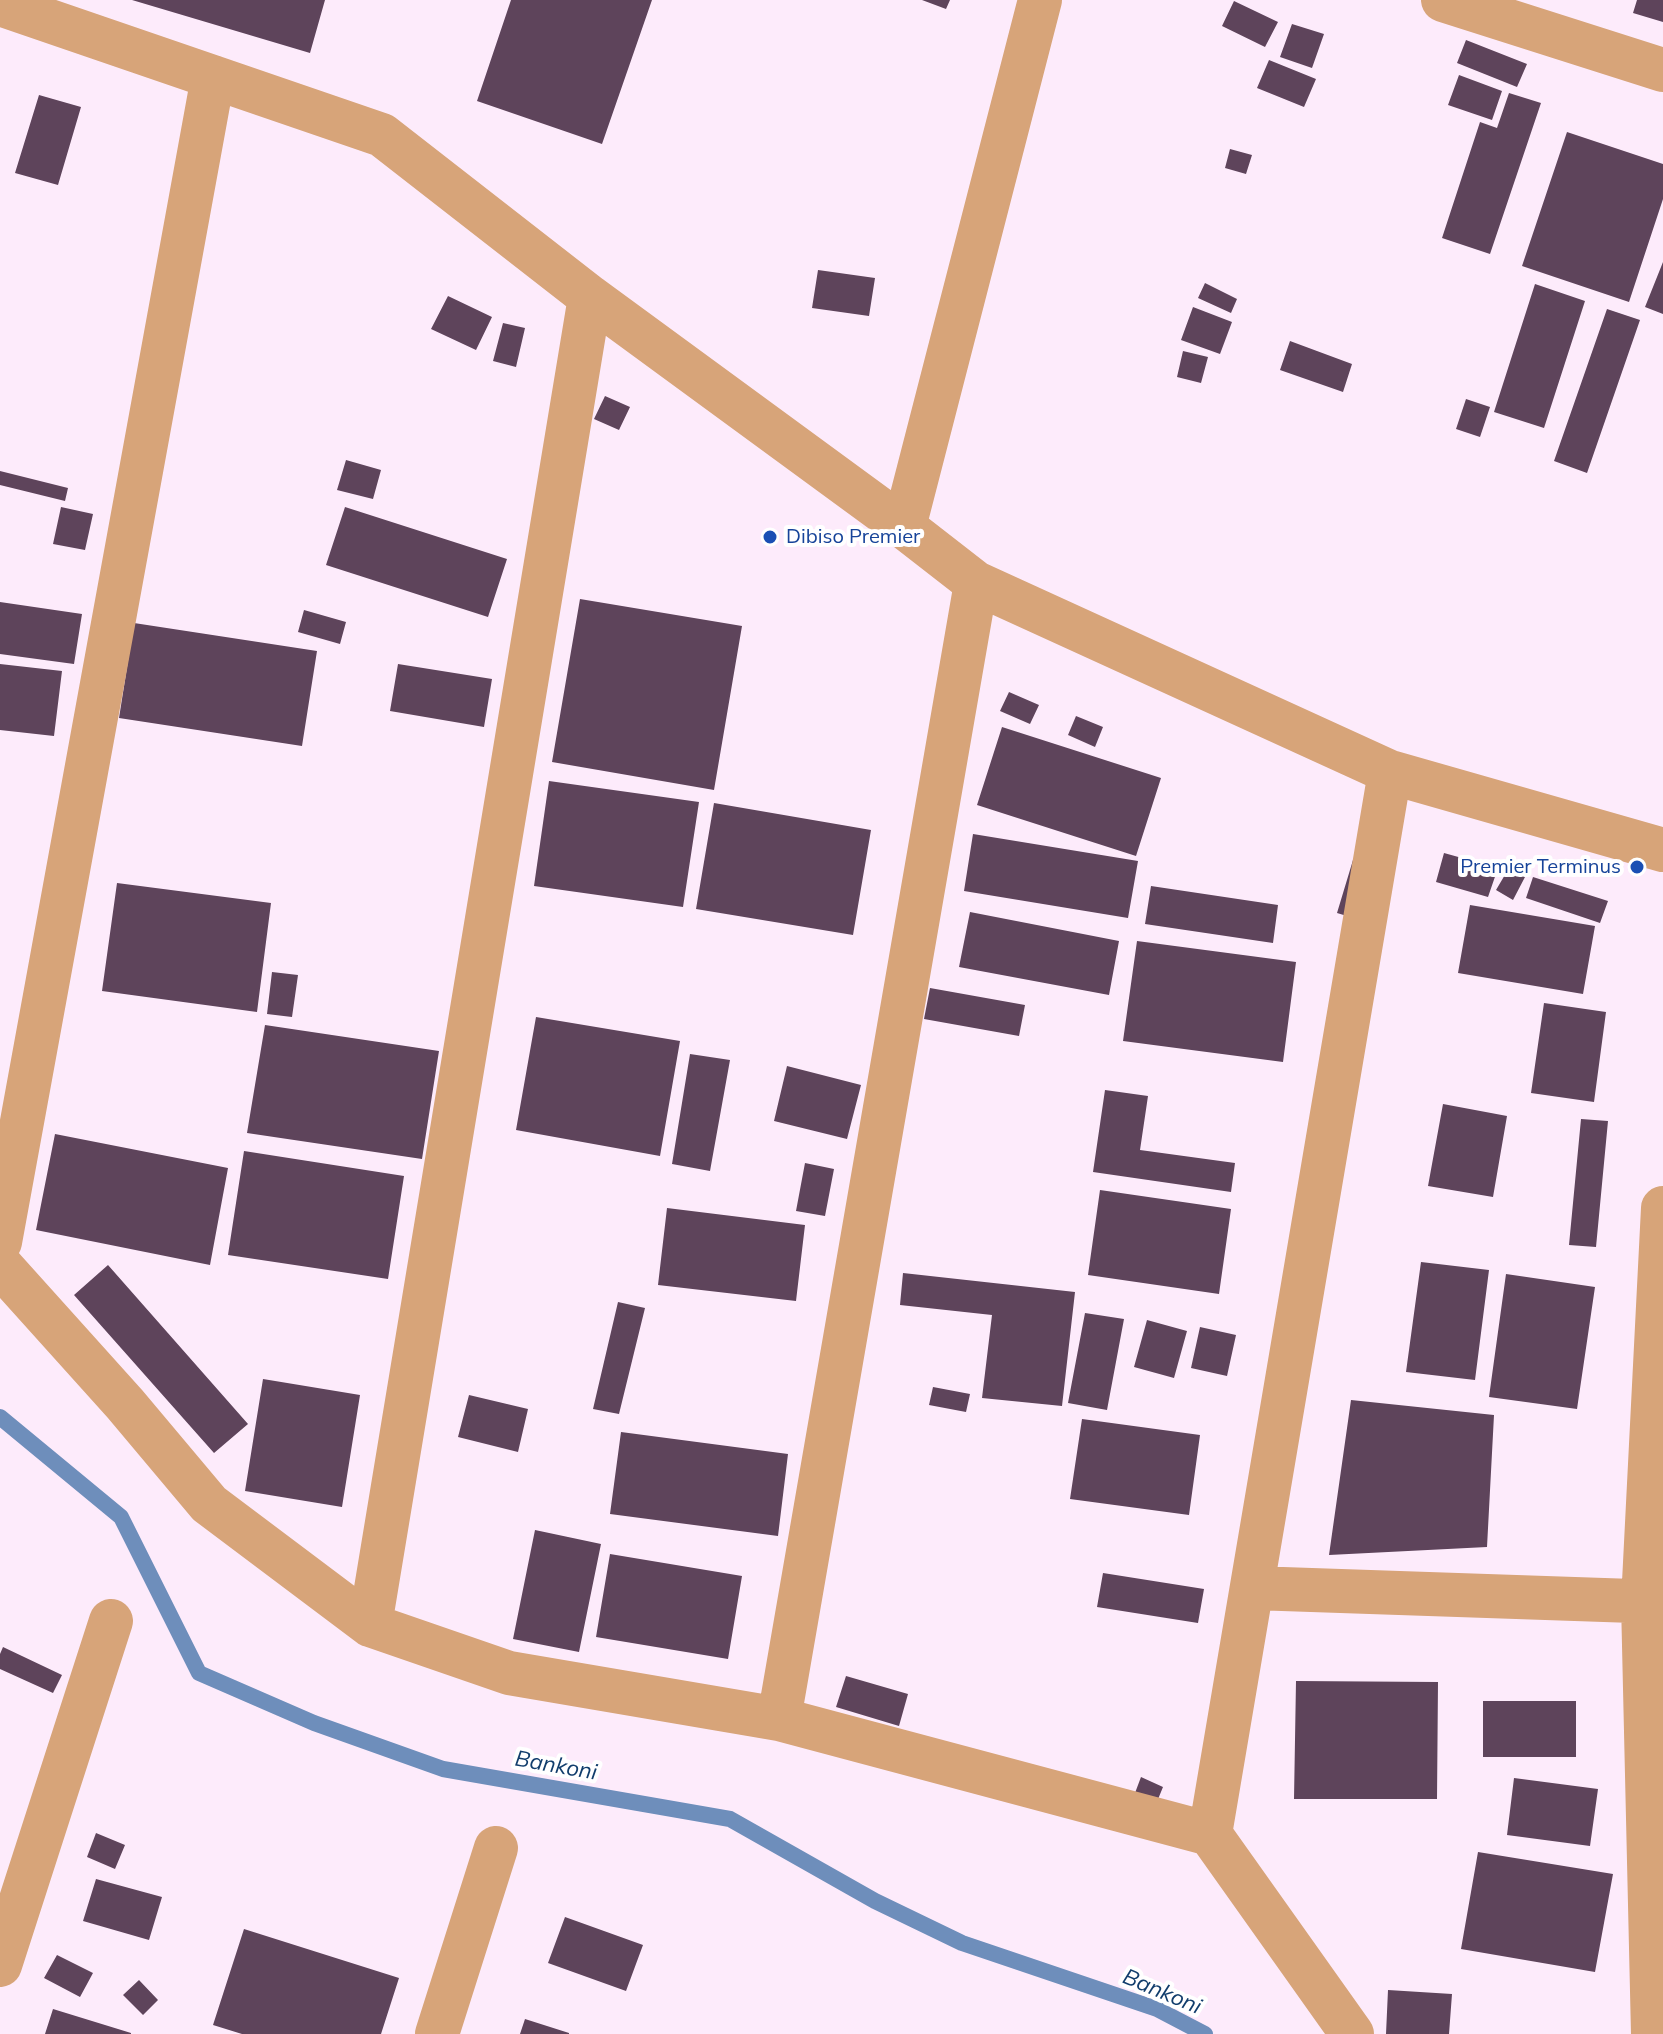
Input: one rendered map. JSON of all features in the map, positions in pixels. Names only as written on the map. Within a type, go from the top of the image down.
[{"type":"street","points":[[904,527],[1040,0]]},
{"type":"street","points":[[1443,0],[1663,70]]},
{"type":"street","points":[[0,4],[382,135],[590,297],[976,583],[1390,772],[1663,850]]},
{"type":"street","points":[[0,1242],[213,77]]},
{"type":"street","points":[[370,1625],[590,297]]},
{"type":"street","points":[[779,1719],[976,583]]},
{"type":"street","points":[[1210,1834],[1390,772]]},
{"type":"street","points":[[1653,2034],[1653,1602],[1663,1208]]},
{"type":"street","points":[[0,1265],[125,1404],[209,1504],[370,1625],[509,1673],[779,1719],[1210,1834],[1352,2034]]},
{"type":"street","points":[[1253,1588],[1653,1602]]},
{"type":"street","points":[[0,1965],[111,1621]]},
{"type":"street","points":[[437,2034],[496,1848]]},
{"type":"building","points":[[132,0],[325,0],[310,53]]},
{"type":"building","points":[[511,0],[652,0],[602,144],[477,101]]},
{"type":"building","points":[[922,0],[950,0],[946,9]]},
{"type":"building","points":[[1637,0],[1663,0],[1663,22],[1633,13]]},
{"type":"building","points":[[1234,1],[1278,22],[1265,47],[1222,26]]},
{"type":"building","points":[[1292,24],[1324,34],[1312,68],[1280,57]]},
{"type":"building","points":[[1466,40],[1527,64],[1517,87],[1457,63]]},
{"type":"building","points":[[1269,60],[1316,79],[1304,107],[1257,88]]},
{"type":"building","points":[[1459,75],[1502,91],[1492,120],[1448,105]]},
{"type":"building","points":[[1509,93],[1541,103],[1490,254],[1442,238],[1480,122],[1497,128]]},
{"type":"building","points":[[39,95],[81,107],[58,185],[15,173]]},
{"type":"building","points":[[1567,132],[1663,164],[1663,199],[1629,302],[1522,266]]},
{"type":"building","points":[[1230,149],[1252,155],[1246,174],[1225,168]]},
{"type":"building","points":[[1663,262],[1663,314],[1645,307]]},
{"type":"building","points":[[818,270],[875,278],[869,316],[812,308]]},
{"type":"building","points":[[1205,283],[1237,299],[1231,313],[1198,298]]},
{"type":"building","points":[[1535,284],[1585,301],[1544,428],[1494,412]]},
{"type":"building","points":[[448,296],[492,317],[476,350],[431,329]]},
{"type":"building","points":[[1193,307],[1232,322],[1220,354],[1181,340]]},
{"type":"building","points":[[1607,309],[1640,320],[1587,473],[1554,461]]},
{"type":"building","points":[[503,323],[525,328],[516,367],[493,361]]},
{"type":"building","points":[[1290,341],[1352,364],[1343,392],[1280,370]]},
{"type":"building","points":[[1183,351],[1208,357],[1201,383],[1177,377]]},
{"type":"building","points":[[605,396],[630,407],[619,430],[594,419]]},
{"type":"building","points":[[1466,399],[1490,407],[1480,437],[1456,429]]},
{"type":"building","points":[[346,460],[381,470],[373,499],[337,490]]},
{"type":"building","points":[[0,471],[68,488],[65,501],[0,485]]},
{"type":"building","points":[[61,507],[93,514],[85,550],[53,544]]},
{"type":"building","points":[[345,507],[507,559],[488,617],[326,565]]},
{"type":"building","points":[[580,599],[742,626],[714,790],[552,762]]},
{"type":"building","points":[[0,602],[82,614],[74,664],[0,654]]},
{"type":"building","points":[[304,610],[346,622],[340,644],[298,632]]},
{"type":"building","points":[[134,623],[317,651],[302,746],[119,718]]},
{"type":"building","points":[[0,664],[62,671],[54,736],[0,730]]},
{"type":"building","points":[[398,664],[492,679],[484,727],[390,711]]},
{"type":"building","points":[[1009,692],[1039,705],[1030,724],[1000,711]]},
{"type":"building","points":[[1076,716],[1103,727],[1095,747],[1068,735]]},
{"type":"building","points":[[1002,727],[1161,778],[1136,856],[977,805]]},
{"type":"building","points":[[549,781],[699,802],[683,907],[534,886]]},
{"type":"building","points":[[714,803],[871,830],[853,935],[696,909]]},
{"type":"building","points":[[973,834],[1138,861],[1128,918],[964,891]]},
{"type":"building","points":[[1444,853],[1498,868],[1488,897],[1436,882]]},
{"type":"building","points":[[1353,860],[1357,919],[1337,913]]},
{"type":"building","points":[[1509,868],[1525,877],[1513,900],[1496,890]]},
{"type":"building","points":[[1533,877],[1608,901],[1600,923],[1526,898]]},
{"type":"building","points":[[117,883],[271,903],[257,1012],[102,991]]},
{"type":"building","points":[[1151,886],[1278,905],[1273,943],[1145,924]]},
{"type":"building","points":[[1470,905],[1595,926],[1583,994],[1458,973]]},
{"type":"building","points":[[970,912],[1119,941],[1109,995],[959,967]]},
{"type":"building","points":[[1137,941],[1296,962],[1283,1062],[1123,1041]]},
{"type":"building","points":[[272,972],[298,975],[292,1017],[267,1014]]},
{"type":"building","points":[[930,988],[1025,1005],[1019,1036],[924,1019]]},
{"type":"building","points":[[1544,1003],[1606,1012],[1594,1102],[1531,1093]]},
{"type":"building","points":[[536,1017],[680,1041],[660,1156],[516,1130]]},
{"type":"building","points":[[265,1025],[439,1051],[422,1159],[247,1133]]},
{"type":"building","points":[[690,1054],[730,1060],[710,1171],[672,1164]]},
{"type":"building","points":[[787,1066],[861,1085],[847,1139],[774,1121]]},
{"type":"building","points":[[1105,1090],[1148,1096],[1140,1150],[1235,1163],[1231,1192],[1093,1172]]},
{"type":"building","points":[[1443,1104],[1507,1116],[1493,1197],[1428,1186]]},
{"type":"building","points":[[1581,1119],[1608,1121],[1596,1247],[1569,1245]]},
{"type":"building","points":[[55,1134],[228,1168],[210,1265],[36,1230]]},
{"type":"building","points":[[244,1151],[404,1176],[388,1279],[228,1255]]},
{"type":"building","points":[[805,1163],[834,1169],[825,1216],[796,1211]]},
{"type":"building","points":[[1100,1190],[1231,1209],[1219,1294],[1088,1275]]},
{"type":"building","points":[[667,1208],[805,1225],[796,1301],[658,1285]]},
{"type":"building","points":[[1421,1262],[1489,1270],[1475,1380],[1406,1372]]},
{"type":"building","points":[[108,1265],[248,1424],[214,1453],[74,1295]]},
{"type":"building","points":[[903,1273],[1075,1292],[1062,1406],[982,1398],[992,1315],[900,1305]]},
{"type":"building","points":[[1506,1274],[1595,1287],[1577,1409],[1489,1397]]},
{"type":"building","points":[[618,1302],[645,1308],[619,1414],[593,1409]]},
{"type":"building","points":[[1085,1313],[1124,1319],[1107,1410],[1068,1403]]},
{"type":"building","points":[[1147,1320],[1187,1331],[1174,1378],[1134,1367]]},
{"type":"building","points":[[1200,1327],[1236,1335],[1227,1376],[1191,1368]]},
{"type":"building","points":[[263,1379],[360,1395],[342,1507],[245,1491]]},
{"type":"building","points":[[933,1387],[970,1394],[966,1412],[929,1405]]},
{"type":"building","points":[[469,1395],[528,1409],[518,1452],[458,1437]]},
{"type":"building","points":[[1351,1400],[1494,1415],[1487,1547],[1329,1555]]},
{"type":"building","points":[[1082,1419],[1200,1435],[1189,1515],[1070,1499]]},
{"type":"building","points":[[621,1432],[788,1454],[778,1536],[610,1514]]},
{"type":"building","points":[[535,1530],[601,1544],[579,1652],[513,1639]]},
{"type":"building","points":[[610,1554],[742,1576],[728,1659],[596,1637]]},
{"type":"building","points":[[1103,1573],[1204,1589],[1198,1623],[1097,1607]]},
{"type":"building","points":[[3,1647],[62,1675],[53,1693],[0,1669]]},
{"type":"building","points":[[846,1676],[908,1694],[899,1726],[836,1707]]},
{"type":"building","points":[[1296,1681],[1438,1682],[1437,1799],[1294,1799]]},
{"type":"building","points":[[1483,1701],[1576,1701],[1576,1757],[1483,1757]]},
{"type":"building","points":[[1141,1777],[1163,1787],[1154,1809],[1132,1801]]},
{"type":"building","points":[[1514,1778],[1598,1789],[1590,1846],[1507,1835]]},
{"type":"building","points":[[96,1833],[125,1845],[115,1869],[87,1857]]},
{"type":"building","points":[[1478,1852],[1613,1874],[1595,1972],[1461,1949]]},
{"type":"building","points":[[96,1879],[162,1897],[149,1940],[83,1921]]},
{"type":"building","points":[[565,1917],[643,1945],[626,1991],[548,1963]]},
{"type":"building","points":[[244,1929],[399,1978],[381,2034],[242,2034],[213,2025]]},
{"type":"building","points":[[57,1955],[93,1973],[80,1997],[44,1978]]},
{"type":"building","points":[[139,1980],[158,2000],[143,2015],[123,1995]]},
{"type":"building","points":[[1388,1990],[1452,1994],[1449,2034],[1386,2034]]},
{"type":"building","points":[[53,2009],[131,2033],[131,2034],[45,2034]]},
{"type":"building","points":[[525,2019],[569,2033],[569,2034],[520,2034]]},
{"type":"waterway","name":"Bankoni","points":[[0,1417],[121,1517],[199,1673],[314,1723],[443,1769],[730,1819],[875,1901],[962,1943],[1157,2009],[1205,2034]]},
{"type":"place","name":"Dibiso Premier","points":[[770,537]]},
{"type":"place","name":"Premier Terminus","points":[[1637,867]]}]
